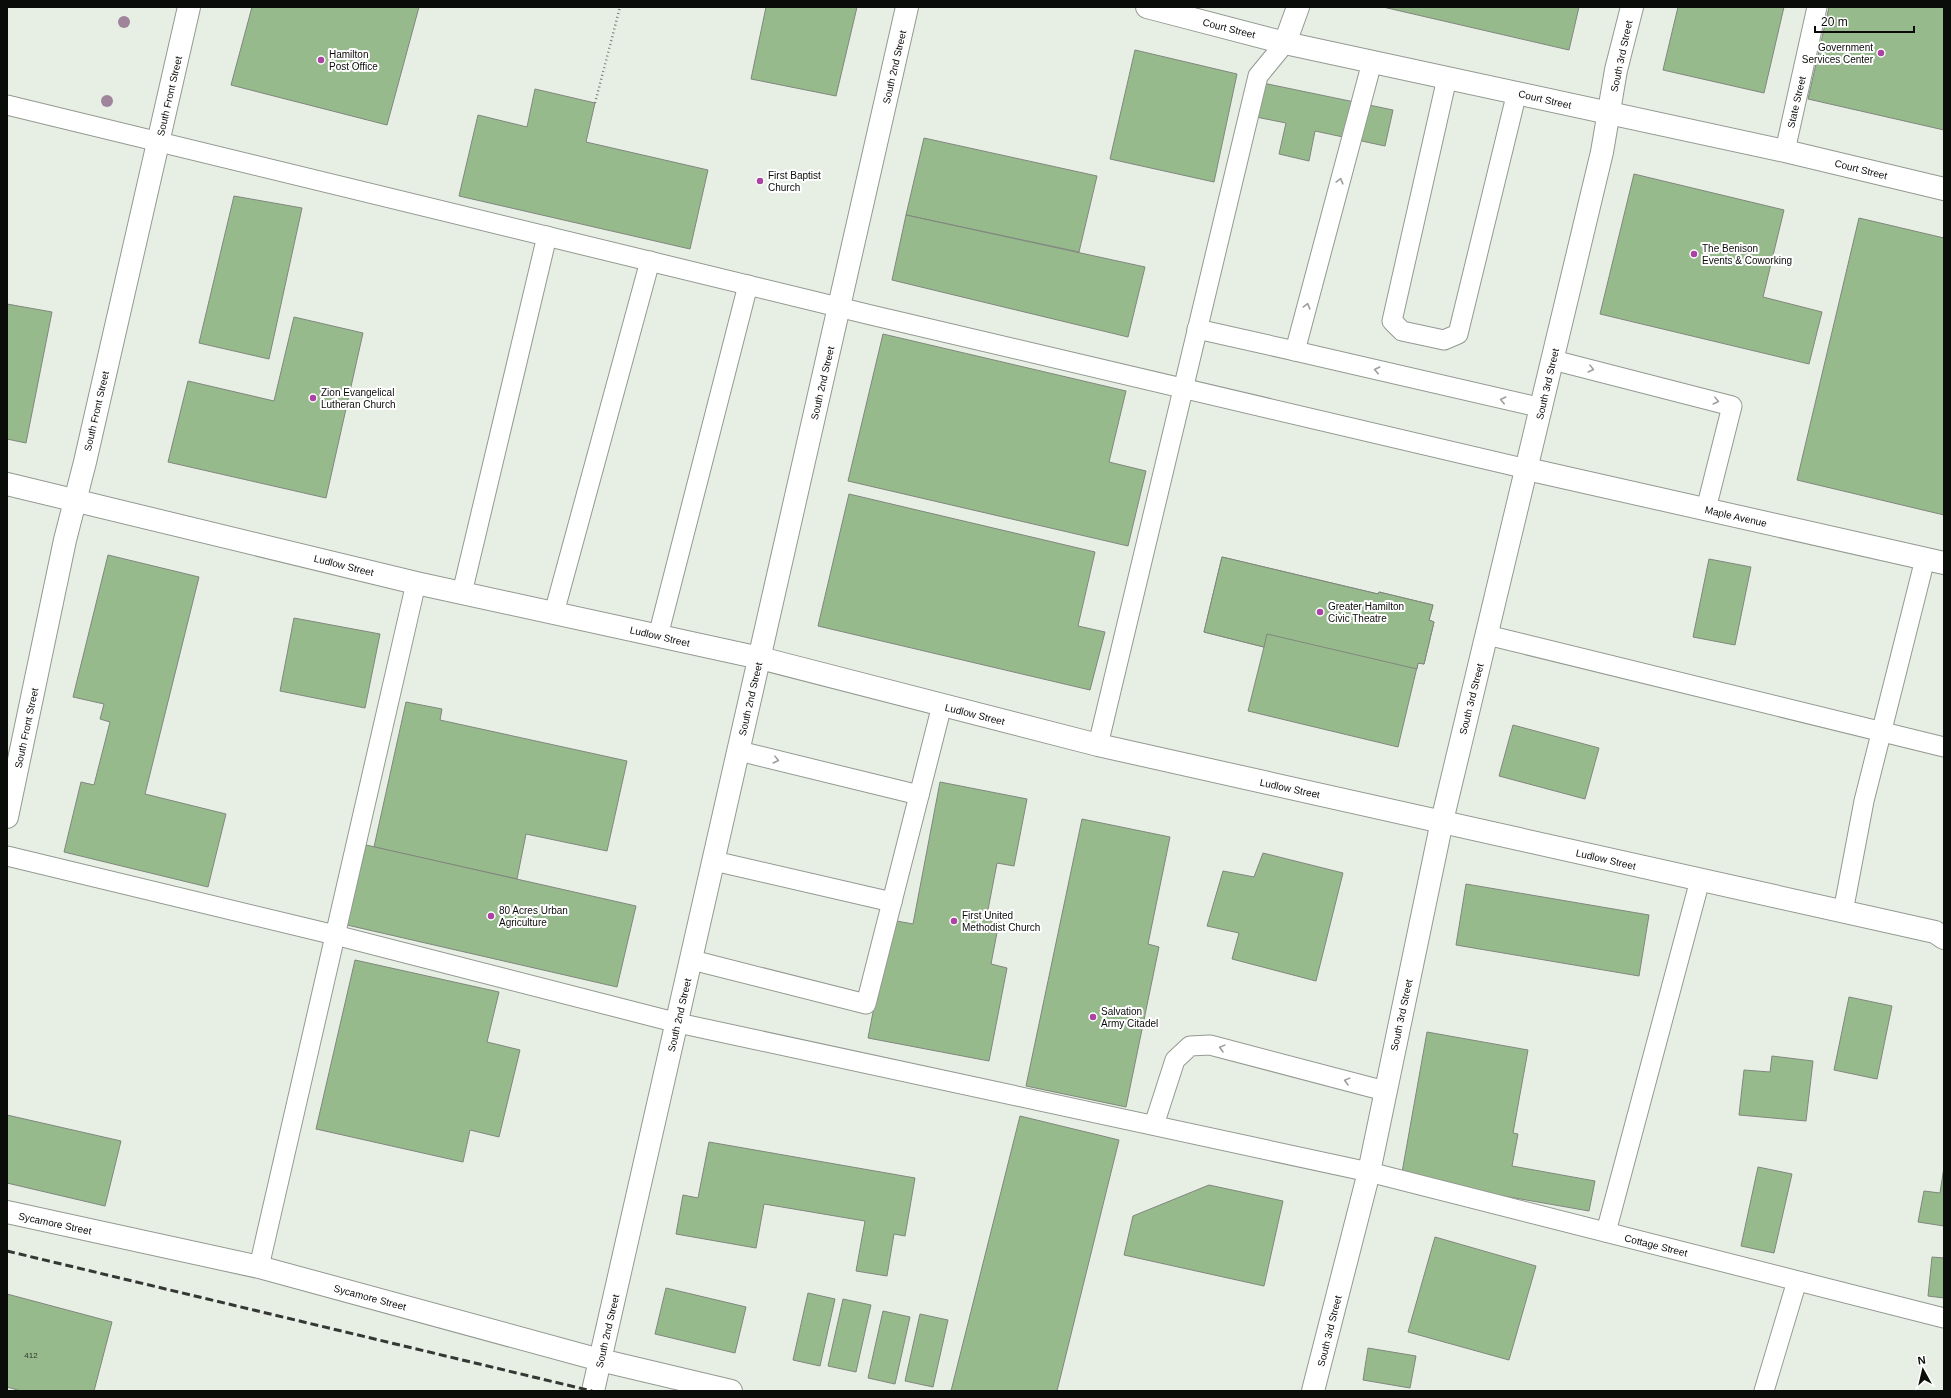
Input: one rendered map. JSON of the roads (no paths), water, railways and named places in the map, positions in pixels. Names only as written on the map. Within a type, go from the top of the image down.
[{"type":"street","name":"South Front Street","points":[[7,817],[75,500],[189,7]]},
{"type":"street","name":"South 2nd Street","points":[[593,1391],[678,1023],[907,7]]},
{"type":"street","name":"Court Street","points":[[1147,7],[1285,43],[1786,151],[1944,189]]},
{"type":"street","points":[[1285,43],[1298,7]]},
{"type":"street","name":"South 3rd Street","points":[[1314,1391],[1369,1172],[1442,821],[1542,408],[1610,114],[1616,70],[1632,7]]},
{"type":"street","name":"Maple Avenue","points":[[1527,469],[1935,561]]},
{"type":"street","name":"Ludlow Street","points":[[7,484],[416,583],[760,658],[1098,745],[1935,932],[1944,938]]},
{"type":"street","name":"Sycamore Street","points":[[7,1212],[259,1267],[600,1360],[731,1391]]},
{"type":"lane","name":"State Street","points":[[1786,151],[1817,7]]},
{"type":"lane","points":[[1098,745],[1258,76],[1285,43]]},
{"type":"lane","points":[[1296,352],[1372,62]]},
{"type":"lane","points":[[1447,78],[1392,321],[1402,331],[1444,340],[1458,334],[1517,92]]},
{"type":"lane","points":[[7,105],[839,308],[1527,469]]},
{"type":"lane","points":[[462,593],[547,236]]},
{"type":"lane","points":[[554,613],[650,261]]},
{"type":"lane","points":[[658,636],[748,285]]},
{"type":"lane","points":[[1197,329],[1542,408]]},
{"type":"lane","points":[[1553,360],[1732,406],[1706,509]]},
{"type":"lane","points":[[1843,912],[1864,801],[1882,731],[1935,561]]},
{"type":"lane","points":[[259,1267],[416,583]]},
{"type":"lane","points":[[1487,635],[1944,747]]},
{"type":"lane","points":[[692,960],[866,1004],[942,705]]},
{"type":"lane","points":[[739,751],[919,795]]},
{"type":"lane","name":"Cottage Street","points":[[7,856],[335,935],[678,1023],[1369,1172],[1944,1318]]},
{"type":"lane","points":[[714,861],[892,902]]},
{"type":"lane","points":[[1606,1232],[1700,880]]},
{"type":"lane","points":[[1154,1126],[1175,1060],[1190,1046],[1210,1045],[1385,1091]]},
{"type":"lane","points":[[1764,1391],[1797,1281]]},
{"type":"railway","points":[[7,1251],[592,1391]]},
{"type":"place","name":"Government Services Center","points":[[1881,53]]},
{"type":"place","name":"Hamilton Post Office","points":[[321,60]]},
{"type":"place","name":"First Baptist Church","points":[[760,181]]},
{"type":"place","name":"The Benison Events & Coworking","points":[[1694,254]]},
{"type":"place","name":"Zion Evangelical Lutheran Church","points":[[313,398]]},
{"type":"place","name":"Greater Hamilton Civic Theatre","points":[[1320,612]]},
{"type":"place","name":"80 Acres Urban Agriculture","points":[[491,916]]},
{"type":"place","name":"First United Methodist Church","points":[[954,921]]},
{"type":"place","name":"Salvation Army Citadel","points":[[1093,1017]]}]
